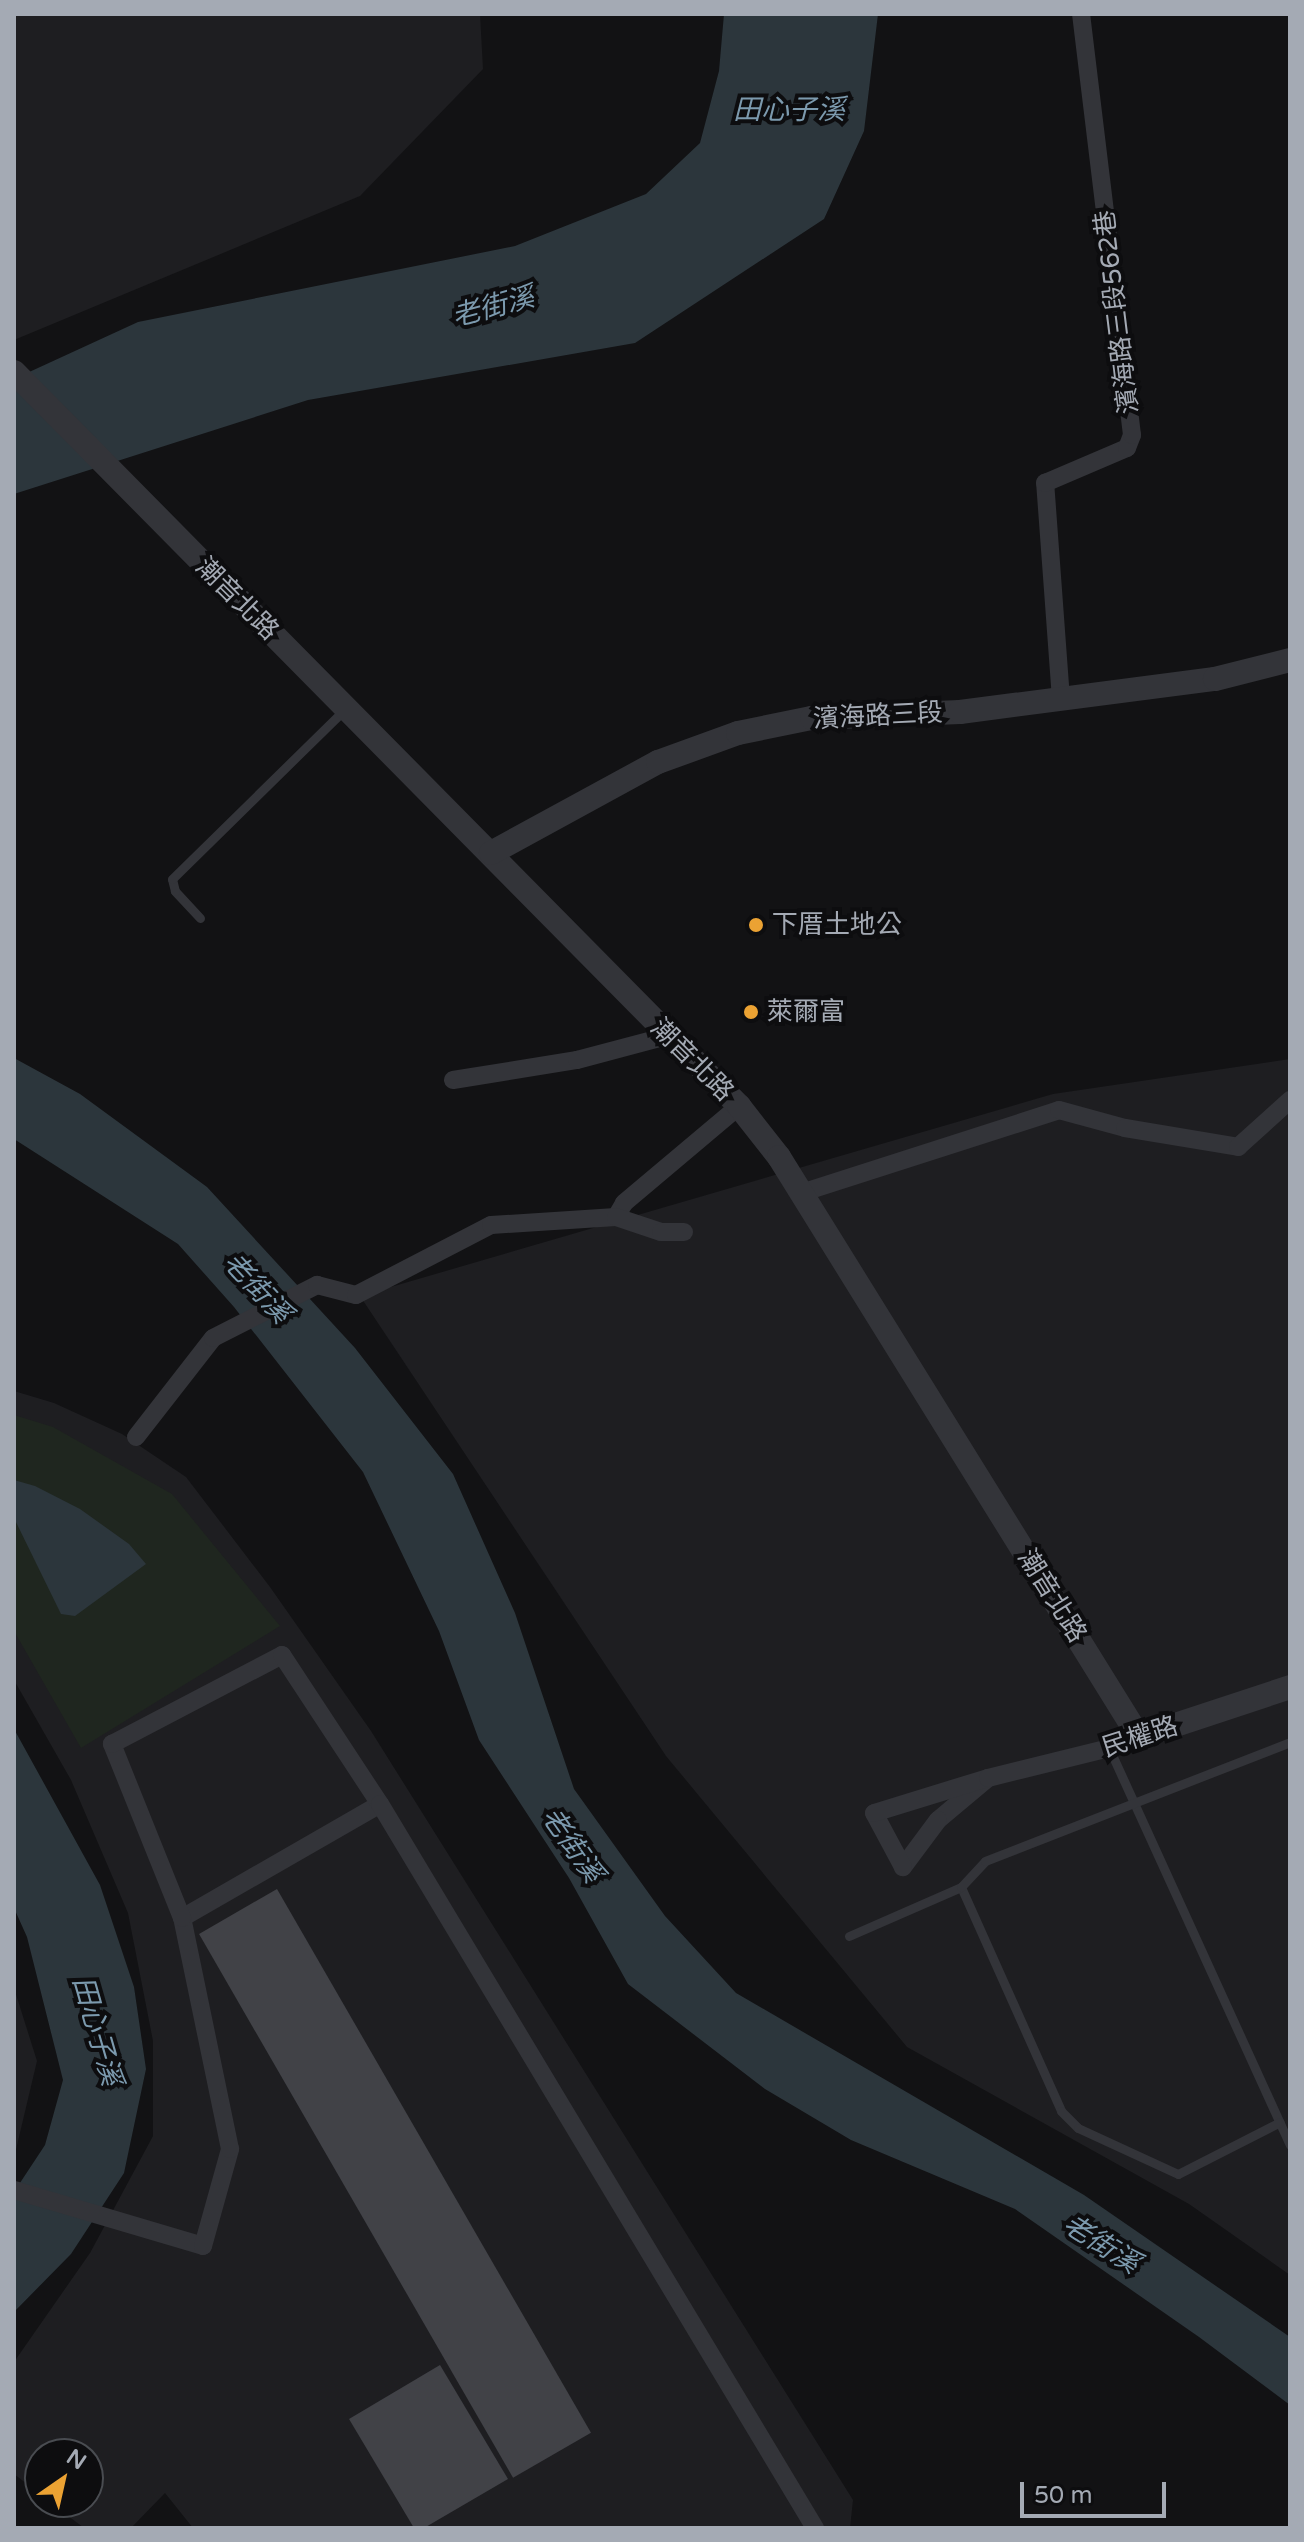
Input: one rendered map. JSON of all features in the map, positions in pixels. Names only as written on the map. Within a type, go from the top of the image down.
[{"type":"street","name":"濱海路三段562巷","points":[[1061,699],[1045,483],[1127,448],[1132,435],[1081,14]]},
{"type":"street","name":"潮音北路","points":[[14,372],[739,1106],[779,1157],[1139,1737]]},
{"type":"street","name":"濱海路三段","points":[[491,853],[658,762],[738,733],[812,718],[960,712],[1215,679],[1290,660]]},
{"type":"street","points":[[453,1080],[577,1060],[667,1036]]},
{"type":"street","points":[[801,1193],[1059,1110],[1125,1128],[1238,1147],[1290,1100]]},
{"type":"street","points":[[616,1217],[624,1203],[739,1106]]},
{"type":"street","points":[[136,1437],[213,1338],[317,1285],[356,1295],[491,1225],[616,1217],[661,1232],[684,1232]]},
{"type":"street","points":[[14,2190],[203,2246],[230,2149],[182,1918],[112,1744],[282,1655],[380,1804],[815,2528]]},
{"type":"street","name":"民權路","points":[[988,1778],[938,1820],[903,1867],[874,1813],[988,1778],[1109,1748],[1290,1687]]},
{"type":"street","points":[[182,1918],[380,1804]]},
{"type":"lane","points":[[200,918],[175,891],[172,879],[345,709]]},
{"type":"lane","points":[[849,1936],[961,1887],[985,1861],[1290,1742]]},
{"type":"lane","points":[[1109,1748],[1290,2145]]},
{"type":"lane","points":[[961,1887],[1061,2111],[1078,2128],[1178,2174],[1280,2122]]},
{"type":"shaded area","points":[[14,14],[480,14],[483,69],[360,196],[14,340]]},
{"type":"shaded area","points":[[1290,1059],[1290,2275],[1189,2204],[907,2047],[666,1756],[360,1296],[1053,1094]]},
{"type":"shaded area","points":[[14,1391],[54,1403],[122,1434],[186,1477],[270,1587],[371,1731],[853,2500],[850,2528],[193,2528],[165,2493],[131,2528],[84,2528],[71,2518],[104,2518],[104,2438],[24,2438],[24,2482],[14,2474],[14,2362],[90,2253],[153,2136],[153,2041],[128,1913],[71,1780],[14,1680]]},
{"type":"shaded area","points":[[14,1415],[53,1427],[172,1494],[280,1626],[81,1748],[14,1631]]},
{"type":"shaded area","points":[[14,1988],[37,2061],[14,2158]]},
{"type":"water","name":"田心子溪","points":[[724,14],[878,14],[864,131],[824,219],[635,343],[308,400],[14,494],[14,379],[138,322],[515,246],[646,194],[700,143],[719,71]]},
{"type":"water","name":"老街溪","points":[[14,1058],[80,1094],[207,1187],[355,1348],[453,1474],[515,1613],[574,1789],[665,1916],[736,1993],[1084,2195],[1290,2337],[1290,2405],[1199,2337],[1015,2209],[851,2140],[765,2089],[628,1984],[569,1878],[479,1740],[439,1631],[363,1472],[234,1307],[178,1244],[14,1139]]},
{"type":"water","points":[[14,1480],[35,1486],[80,1509],[129,1544],[146,1564],[75,1616],[61,1614],[14,1518]]},
{"type":"water","points":[[14,1729],[100,1885],[134,1987],[146,2069],[124,2173],[71,2254],[14,2312],[14,2192],[45,2145],[63,2080],[27,1937],[14,1908]]},
{"type":"building","points":[[277,1889],[591,2433],[513,2478],[199,1934]]},
{"type":"building","points":[[440,2365],[508,2479],[424,2528],[414,2528],[349,2419]]},
{"type":"place","name":"下厝土地公","points":[[756,925]]},
{"type":"place","name":"萊爾富","points":[[751,1012]]}]
